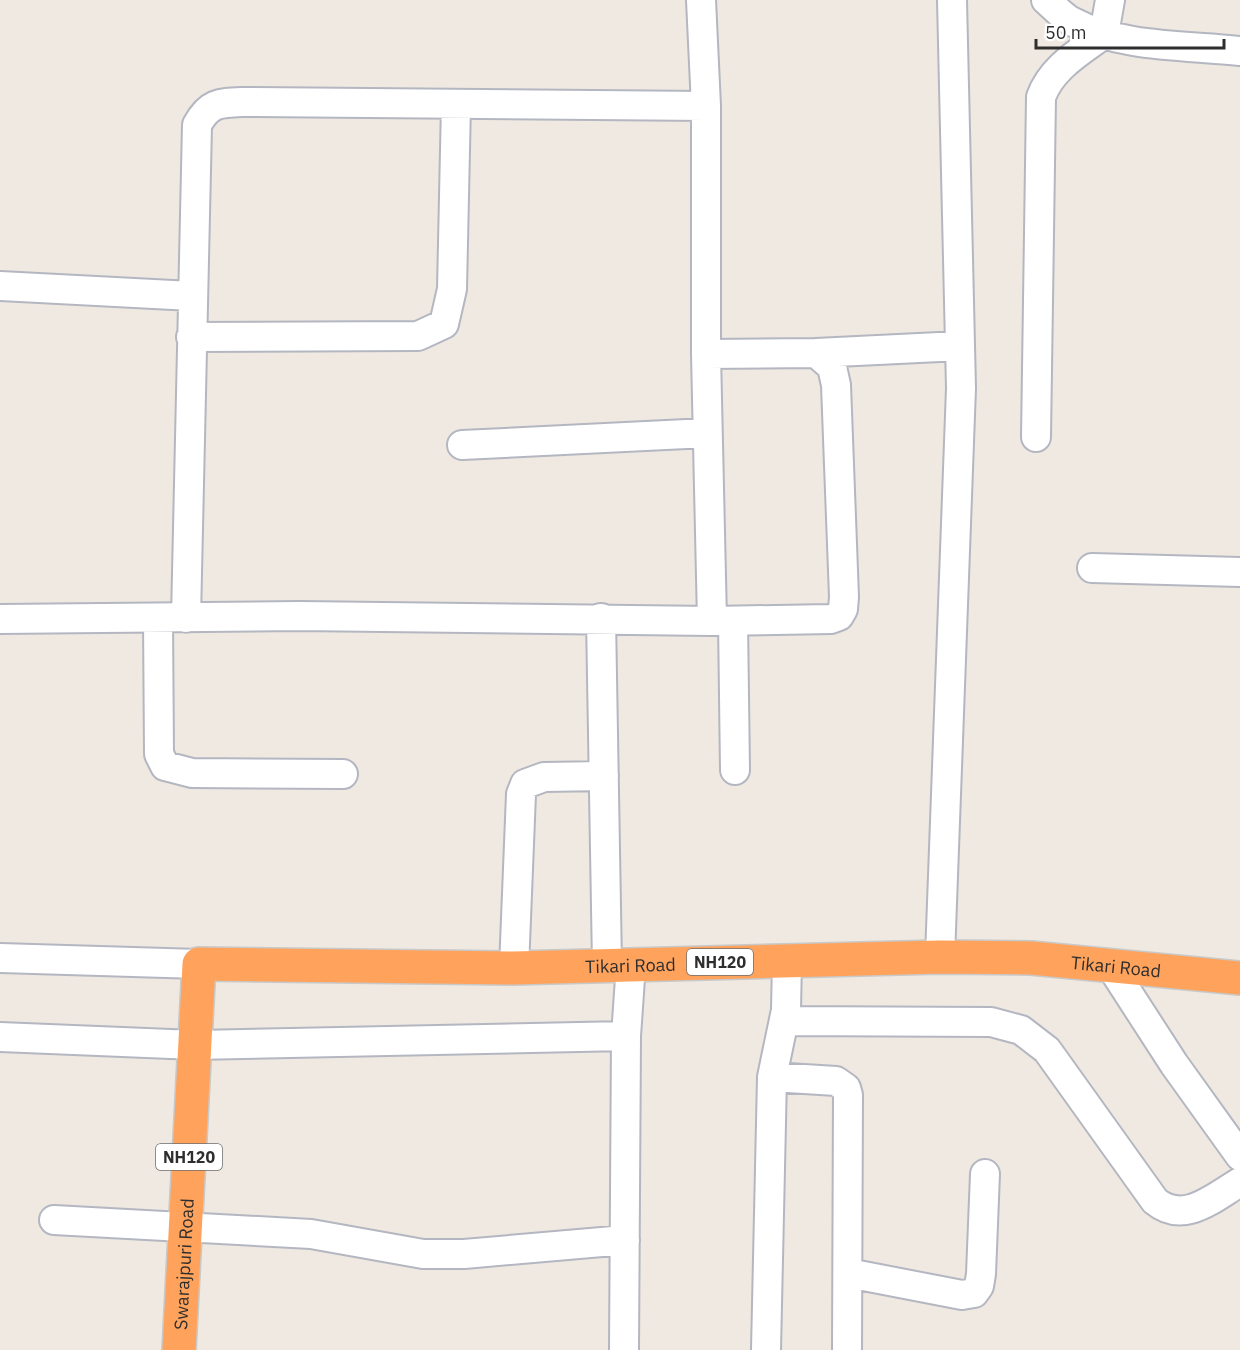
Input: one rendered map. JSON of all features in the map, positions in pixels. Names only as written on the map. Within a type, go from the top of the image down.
[{"type":"highway","name":"Tikari Road","points":[[199,964],[514,968],[940,957],[1031,958],[1240,978]]},
{"type":"highway","name":"Swarajpuri Road","points":[[179,1350],[199,964]]},
{"type":"street","points":[[701,0],[706,106],[707,433],[735,770]]},
{"type":"street","points":[[940,957],[961,388],[952,0]]},
{"type":"street","points":[[1046,0],[1070,20],[1104,34],[1128,40],[1240,51]]},
{"type":"street","points":[[1036,437],[1041,97],[1046,83],[1058,69],[1104,34],[1110,0]]},
{"type":"street","points":[[186,618],[197,125],[205,110],[220,103],[243,102],[706,106]]},
{"type":"street","points":[[191,337],[418,336],[444,324],[452,289],[456,104]]},
{"type":"street","points":[[0,286],[192,297]]},
{"type":"street","points":[[706,354],[960,346]]},
{"type":"street","points":[[0,619],[299,616],[722,621],[831,619],[839,616],[843,609],[836,385],[832,367],[816,352]]},
{"type":"street","points":[[462,445],[707,433]]},
{"type":"street","points":[[1092,568],[1240,572]]},
{"type":"street","points":[[601,618],[604,776],[626,1036],[624,1350]]},
{"type":"street","points":[[158,619],[159,754],[165,766],[192,773],[342,774]]},
{"type":"street","points":[[514,968],[521,794],[525,784],[544,777],[604,776]]},
{"type":"street","points":[[0,958],[199,964]]},
{"type":"street","points":[[766,1350],[772,1077],[784,1021],[787,960]]},
{"type":"street","points":[[1110,965],[1174,1064],[1240,1156]]},
{"type":"street","points":[[784,1021],[991,1022],[1021,1030],[1047,1050],[1155,1201],[1165,1209],[1179,1212],[1195,1209],[1240,1182]]},
{"type":"street","points":[[0,1037],[195,1045],[626,1036]]},
{"type":"street","points":[[772,1077],[836,1081],[846,1088],[847,1350]]},
{"type":"street","points":[[848,1273],[962,1295],[974,1293],[979,1286],[981,1274],[985,1174]]},
{"type":"street","points":[[54,1220],[310,1234],[423,1254],[464,1254],[625,1240]]}]
